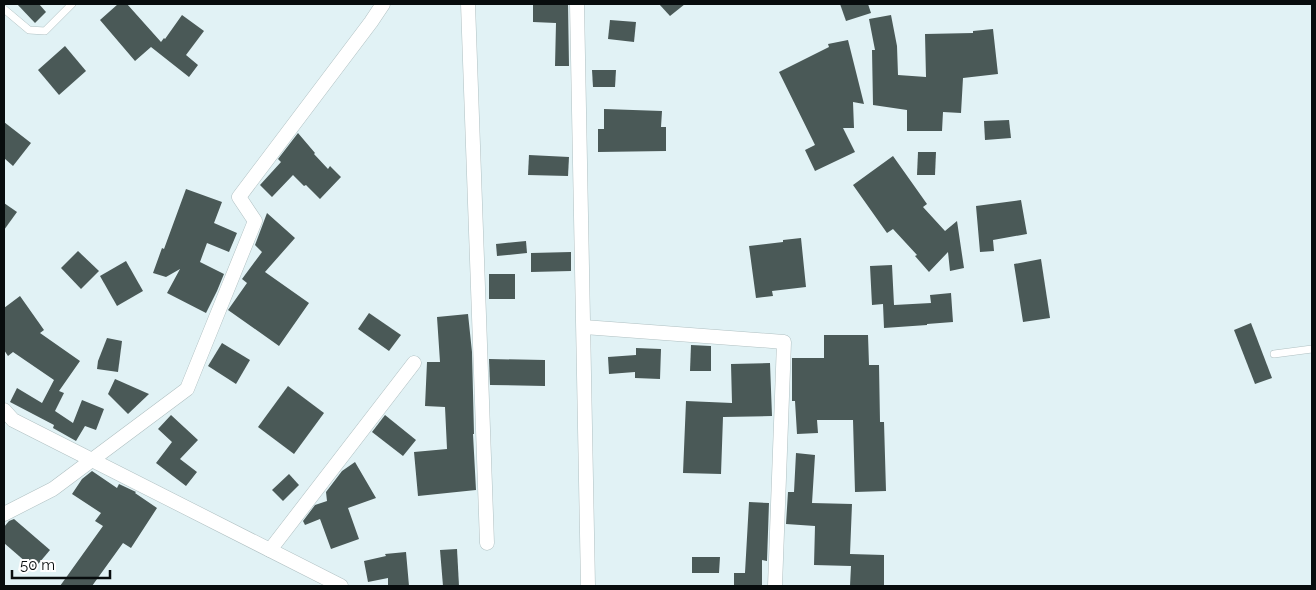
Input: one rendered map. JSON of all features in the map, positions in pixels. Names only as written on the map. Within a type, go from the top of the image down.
[{"type":"street","points":[[4,514],[54,489],[187,389],[255,221],[239,197],[383,4]]},
{"type":"street","points":[[468,4],[487,543]]},
{"type":"street","points":[[577,4],[588,586]]},
{"type":"street","points":[[584,327],[784,342],[775,586]]},
{"type":"street","points":[[270,550],[414,363]]},
{"type":"street","points":[[4,410],[13,420],[341,586]]},
{"type":"lane","points":[[4,9],[29,30],[45,32],[72,4]]},
{"type":"lane","points":[[1274,354],[1312,349]]},
{"type":"building","points":[[17,4],[39,4],[46,12],[35,23]]},
{"type":"building","points":[[118,4],[127,4],[161,42],[182,15],[204,31],[186,55],[198,65],[189,77],[151,47],[135,61],[100,20]]},
{"type":"building","points":[[533,4],[568,4],[569,66],[555,66],[556,23],[533,22]]},
{"type":"building","points":[[659,4],[685,4],[670,16]]},
{"type":"building","points":[[840,4],[868,4],[871,13],[846,21]]},
{"type":"building","points":[[891,15],[897,46],[898,75],[926,77],[925,34],[973,33],[973,31],[993,29],[998,74],[963,78],[961,113],[943,112],[942,131],[907,131],[907,110],[873,105],[872,50],[875,50],[869,19]]},
{"type":"building","points":[[610,20],[636,22],[634,42],[608,39]]},
{"type":"building","points":[[848,40],[864,104],[853,102],[854,128],[843,128],[855,152],[815,171],[805,150],[815,145],[779,72],[829,47],[828,44]]},
{"type":"building","points":[[65,46],[86,71],[59,95],[38,70]]},
{"type":"building","points":[[592,70],[616,70],[615,87],[593,87]]},
{"type":"building","points":[[604,109],[662,111],[661,127],[666,127],[666,151],[598,152],[598,129],[604,129]]},
{"type":"building","points":[[1009,120],[1011,138],[985,140],[984,121]]},
{"type":"building","points":[[4,122],[31,143],[13,166],[4,158]]},
{"type":"building","points":[[298,133],[328,169],[330,166],[341,177],[320,199],[293,175],[272,197],[260,185],[281,162],[278,159]]},
{"type":"building","points":[[918,152],[936,152],[935,175],[917,175]]},
{"type":"building","points":[[529,155],[569,157],[568,176],[528,175]]},
{"type":"building","points":[[893,156],[927,204],[923,207],[945,231],[957,221],[964,268],[950,271],[948,252],[929,272],[915,256],[917,255],[893,229],[887,233],[853,185]]},
{"type":"building","points":[[186,189],[222,202],[214,223],[237,233],[229,252],[207,243],[200,262],[224,274],[206,313],[167,293],[180,269],[166,277],[153,273]]},
{"type":"building","points":[[1021,200],[1027,234],[993,240],[994,251],[980,252],[976,206]]},
{"type":"building","points":[[4,203],[17,212],[4,230]]},
{"type":"building","points":[[267,213],[295,238],[265,272],[309,303],[279,346],[228,310],[247,283],[242,279],[262,252],[255,245]]},
{"type":"building","points":[[801,238],[806,287],[772,291],[773,296],[756,298],[749,246]]},
{"type":"building","points":[[526,241],[527,253],[497,256],[496,244]]},
{"type":"building","points":[[78,251],[99,271],[81,289],[61,268]]},
{"type":"building","points":[[571,252],[571,271],[531,272],[531,253]]},
{"type":"building","points":[[1041,259],[1050,318],[1023,322],[1014,264]]},
{"type":"building","points":[[126,261],[143,291],[117,306],[100,276]]},
{"type":"building","points":[[892,265],[894,305],[931,303],[930,295],[951,293],[953,322],[884,328],[883,304],[872,305],[870,266]]},
{"type":"building","points":[[489,274],[515,274],[515,299],[489,299]]},
{"type":"building","points":[[20,296],[44,330],[40,333],[80,361],[59,391],[64,393],[55,411],[73,423],[82,400],[104,409],[96,430],[85,426],[76,441],[53,428],[54,425],[10,402],[17,388],[42,403],[54,380],[13,352],[8,356],[4,350],[4,308]]},
{"type":"building","points":[[369,313],[401,335],[389,351],[358,329]]},
{"type":"building","points":[[468,314],[472,352],[476,490],[418,496],[414,452],[447,449],[445,407],[425,406],[427,362],[440,362],[437,317]]},
{"type":"building","points":[[1251,323],[1272,378],[1255,384],[1234,330]]},
{"type":"building","points":[[824,335],[868,335],[869,365],[879,365],[880,422],[884,422],[886,491],[855,492],[853,420],[817,420],[818,433],[797,434],[795,401],[792,401],[792,358],[824,358]]},
{"type":"building","points":[[107,338],[122,341],[118,372],[97,369],[98,361]]},
{"type":"building","points":[[222,343],[250,360],[236,384],[208,366]]},
{"type":"building","points":[[691,345],[711,346],[711,371],[690,371]]},
{"type":"building","points":[[636,348],[661,349],[660,379],[635,378],[635,372],[609,374],[608,357],[636,355]]},
{"type":"building","points":[[489,359],[545,360],[545,386],[490,385]]},
{"type":"building","points":[[770,363],[772,416],[723,417],[721,474],[683,473],[686,401],[732,403],[731,364]]},
{"type":"building","points":[[115,379],[149,394],[128,414],[108,394]]},
{"type":"building","points":[[288,386],[324,413],[294,454],[258,427]]},
{"type":"building","points":[[171,415],[198,440],[180,459],[197,472],[186,486],[156,463],[172,442],[158,429]]},
{"type":"building","points":[[385,415],[416,440],[403,456],[372,432]]},
{"type":"building","points":[[796,453],[815,455],[812,503],[852,504],[850,554],[884,555],[884,586],[850,586],[851,566],[814,565],[815,526],[786,524],[788,492],[794,492]]},
{"type":"building","points":[[355,462],[376,498],[348,508],[359,539],[331,549],[320,519],[305,525],[303,521],[315,505],[327,501],[326,492],[342,471]]},
{"type":"building","points":[[92,471],[117,488],[119,484],[136,492],[157,508],[131,548],[123,543],[92,586],[60,586],[103,526],[95,521],[101,513],[72,494],[82,479]]},
{"type":"building","points":[[289,474],[299,485],[283,501],[272,490]]},
{"type":"building","points":[[749,502],[769,503],[767,561],[762,560],[762,586],[734,586],[734,573],[745,573]]},
{"type":"building","points":[[14,519],[50,550],[34,569],[4,543],[4,527],[9,521]]},
{"type":"building","points":[[457,549],[459,586],[443,586],[440,550]]},
{"type":"building","points":[[406,552],[409,586],[388,586],[388,578],[368,582],[364,561],[386,556],[385,554]]},
{"type":"building","points":[[692,557],[720,557],[719,573],[692,573]]}]
